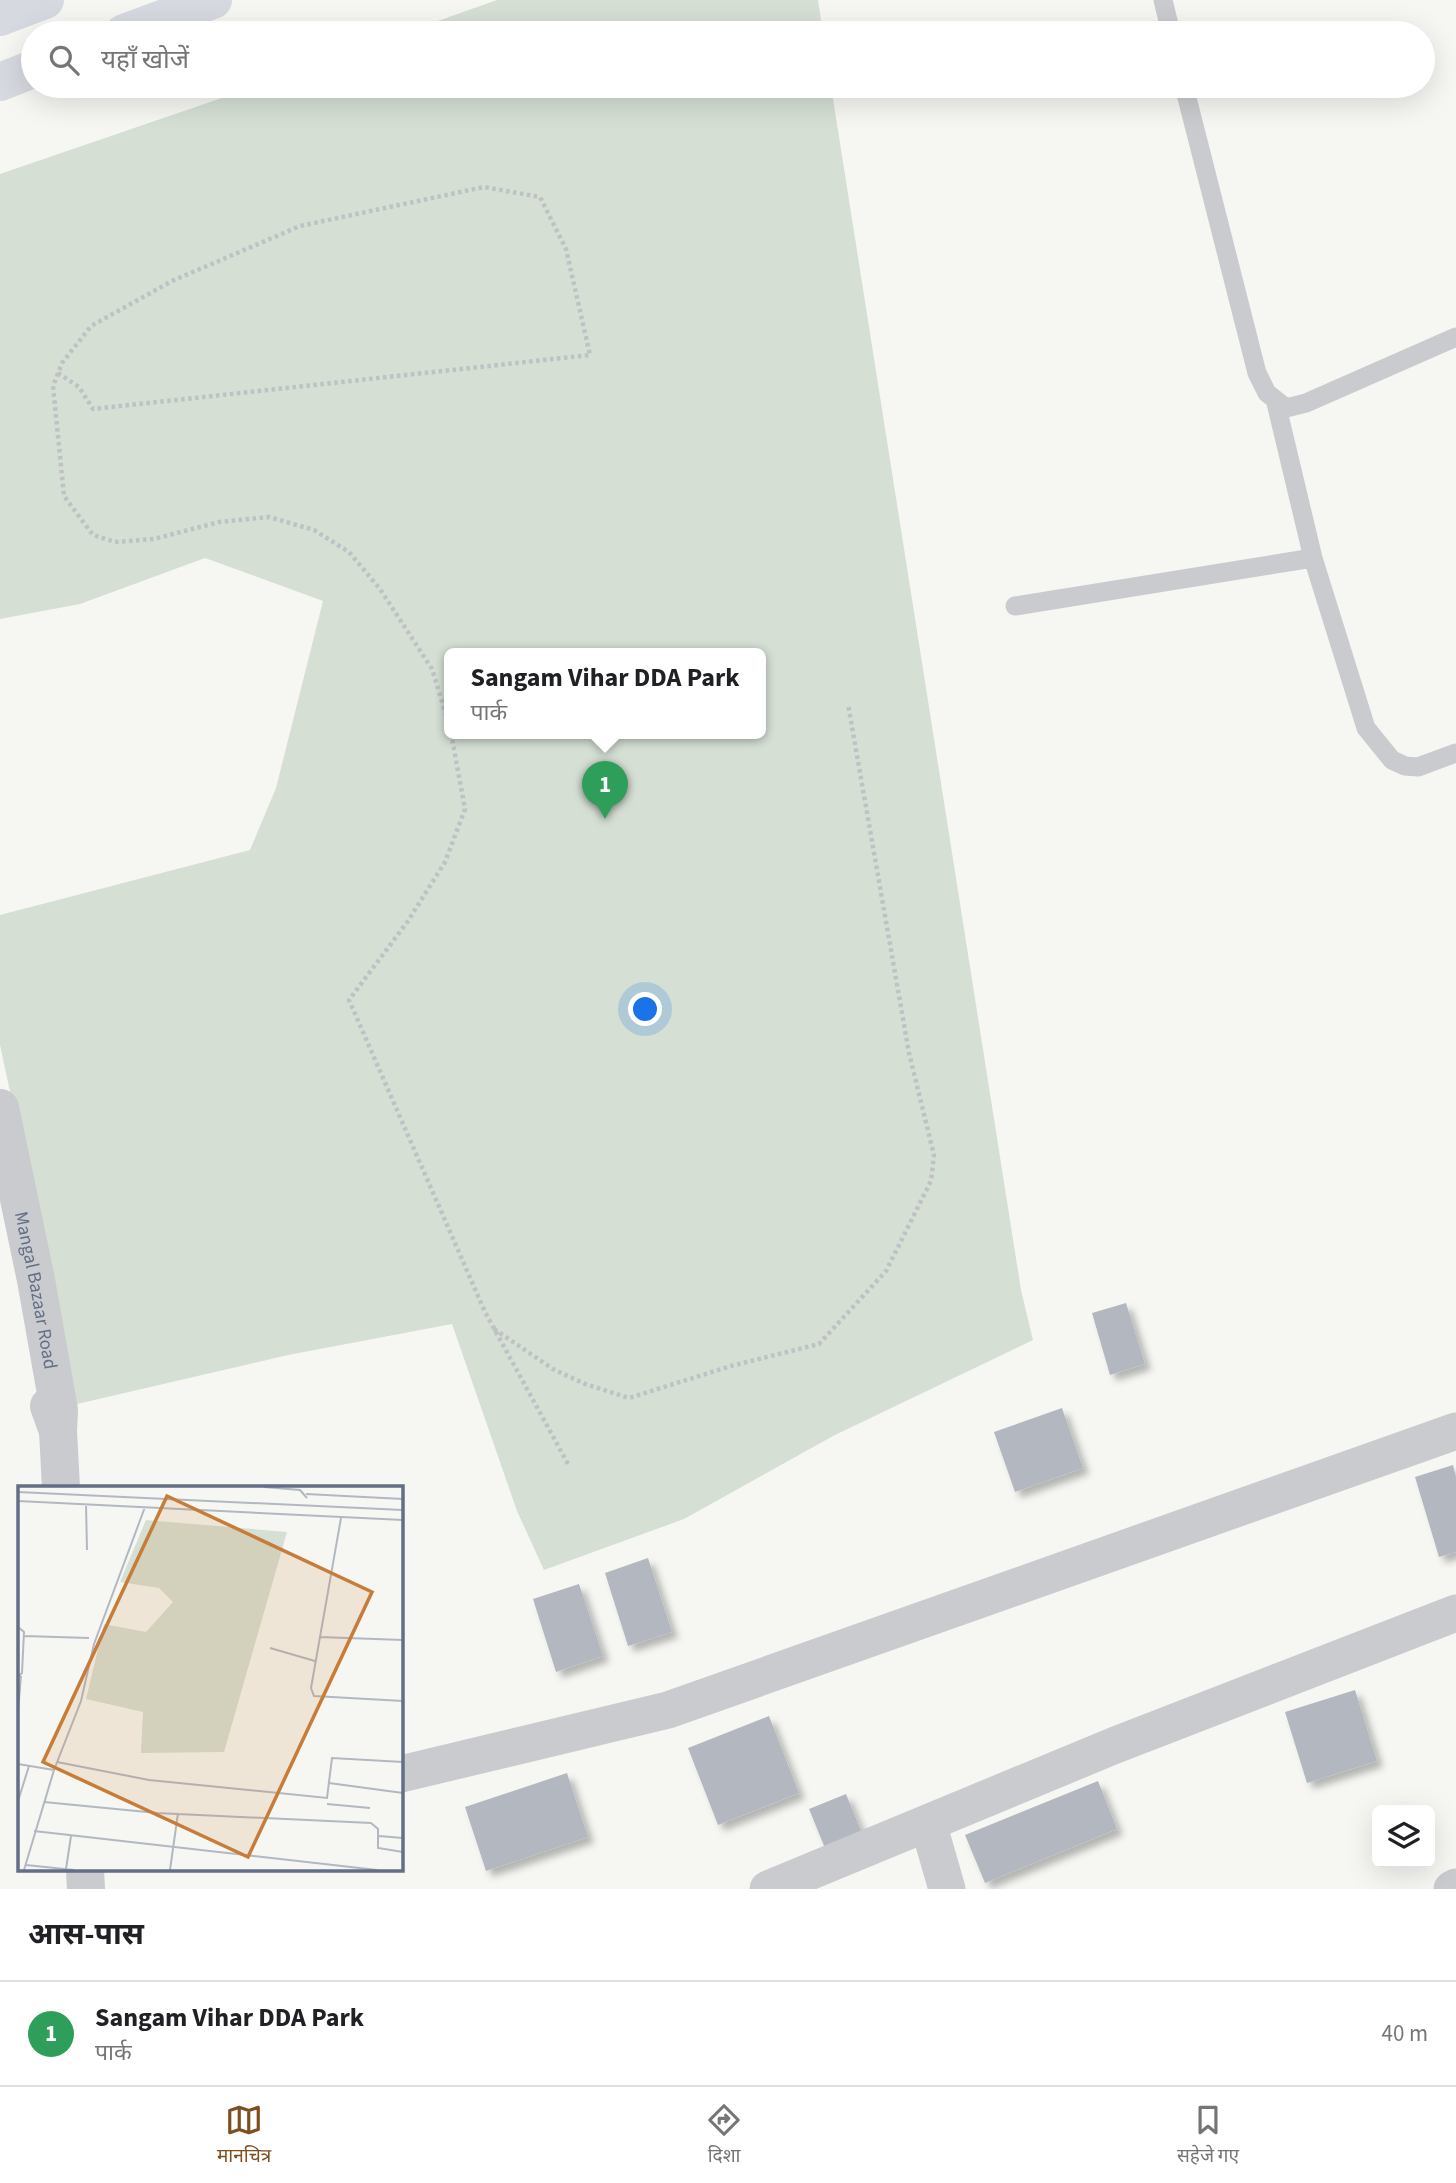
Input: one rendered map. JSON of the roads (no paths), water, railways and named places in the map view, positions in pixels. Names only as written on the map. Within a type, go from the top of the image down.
[{"type":"main road","points":[[0,17],[45,0]]},
{"type":"main road","points":[[157,21],[214,0]]},
{"type":"main road","points":[[0,82],[21,74]]},
{"type":"street","name":"Mangal Bazaar Road","points":[[0,1108],[36,1280],[59,1410],[61,1486]]},
{"type":"street","points":[[0,1168],[48,1404],[58,1431]]},
{"type":"street","points":[[402,1774],[668,1710],[1456,1431]]},
{"type":"street","points":[[768,1889],[1114,1746],[1456,1613]]},
{"type":"street","points":[[928,1824],[947,1889]]},
{"type":"street","points":[[85,1871],[86,1889]]},
{"type":"lane","points":[[1163,0],[1168,21]]},
{"type":"lane","points":[[1187,98],[1257,373],[1276,403],[1313,558],[1366,728],[1392,760],[1405,766],[1418,766],[1456,753]]},
{"type":"lane","points":[[1276,403],[1286,408],[1306,403],[1456,337]]},
{"type":"lane","points":[[1015,606],[1313,558]]},
{"type":"place","name":"Sangam Vihar DDA Park","points":[[605,819]]}]
